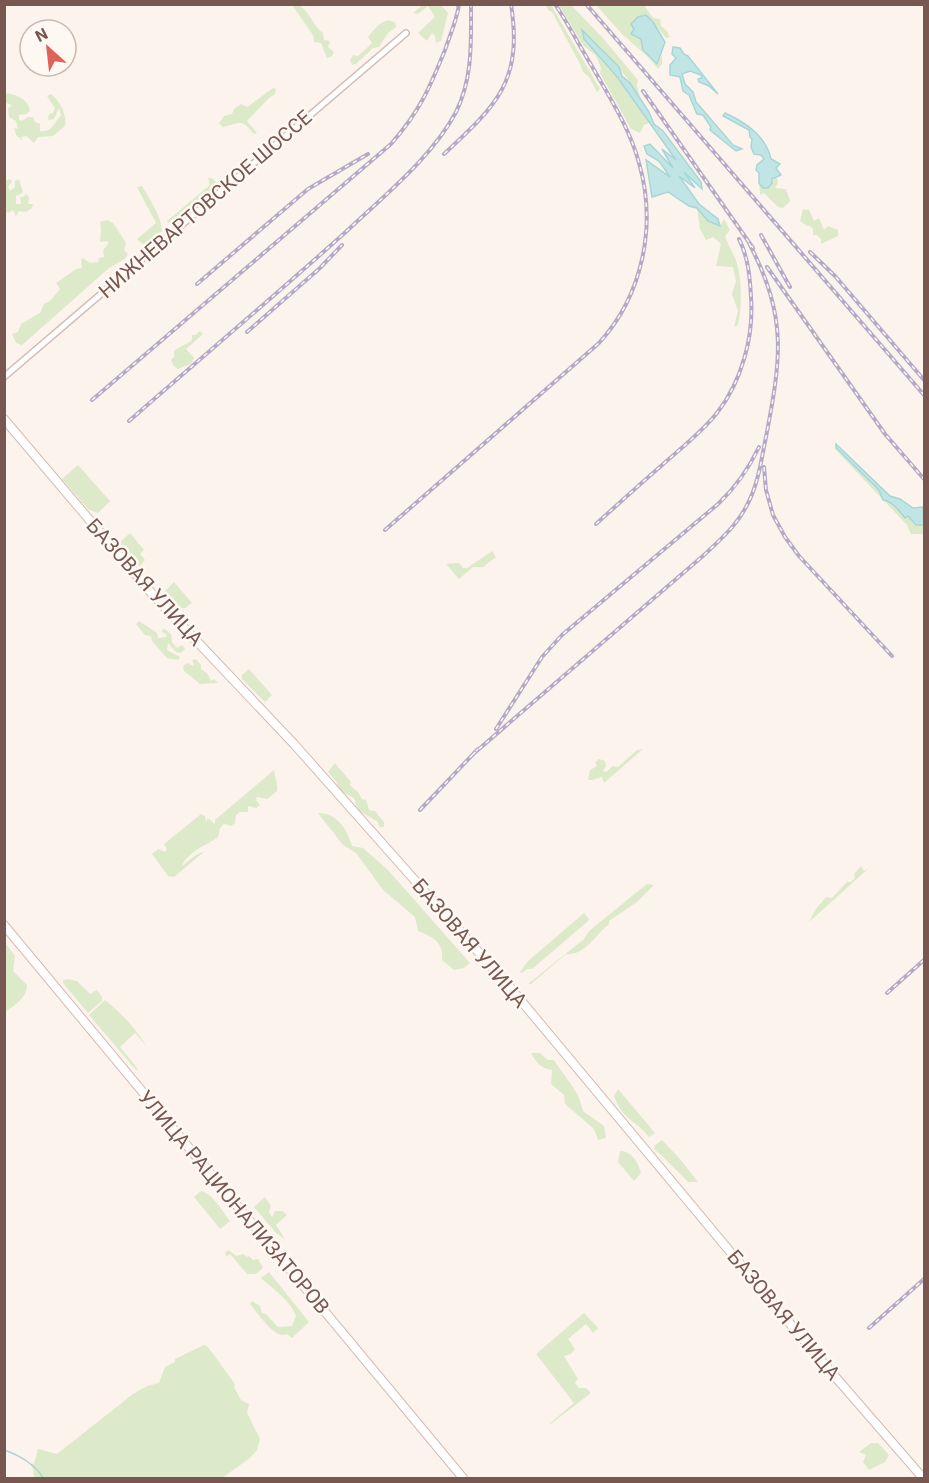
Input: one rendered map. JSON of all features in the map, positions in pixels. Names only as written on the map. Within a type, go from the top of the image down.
[{"type":"street","name":"НИЖНЕВАРТОВСКОЕ ШОССЕ","points":[[4,377],[406,33]]},
{"type":"street","name":"БАЗОВАЯ УЛИЦА","points":[[4,419],[154,596],[294,744],[513,991],[812,1350],[923,1479]]},
{"type":"street","name":"УЛИЦА РАЦИОНАЛИЗАТОРОВ","points":[[4,925],[463,1479]]},
{"type":"green space","points":[[424,4],[441,5],[448,13],[441,41],[436,43],[432,33],[427,41],[418,33],[435,17],[428,6],[418,14],[413,13]]},
{"type":"green space","points":[[292,5],[299,5],[306,11],[323,33],[324,40],[330,41],[328,47],[334,52],[332,56],[327,58],[321,43],[314,42],[313,35]]},
{"type":"green space","points":[[546,5],[551,5],[600,89],[597,92],[589,77],[583,72],[552,12]]},
{"type":"green space","points":[[559,5],[571,5],[638,80],[640,97],[614,62],[582,31],[584,39],[618,78],[649,123],[644,125],[640,133],[631,129],[600,73],[601,68],[596,56],[583,45]]},
{"type":"green space","points":[[596,5],[644,5],[653,18],[660,19],[661,26],[670,37],[666,38],[653,22],[641,39],[643,50],[657,64],[662,55],[662,64],[658,69],[622,34]]},
{"type":"green space","points":[[388,20],[395,22],[396,27],[388,33],[379,47],[373,48],[352,65],[350,60],[353,55],[358,56],[372,43],[368,37]]},
{"type":"green space","points":[[273,88],[276,89],[275,94],[247,121],[257,133],[254,134],[240,123],[223,127],[219,123],[224,116],[232,114],[234,109],[241,104],[247,107]]},
{"type":"green space","points":[[7,93],[22,99],[29,107],[30,111],[19,115],[19,120],[33,117],[35,122],[40,124],[40,131],[52,127],[61,115],[59,108],[54,119],[48,120],[49,114],[53,113],[55,108],[47,96],[51,94],[62,108],[65,126],[53,136],[38,137],[34,143],[26,136],[21,137],[23,141],[16,135],[14,128],[18,129],[16,121],[9,117],[8,109],[12,105],[6,103]]},
{"type":"green space","points":[[777,177],[778,183],[775,188],[786,189],[790,201],[783,208],[778,207],[764,193],[760,194],[759,183],[763,188]]},
{"type":"green space","points":[[208,178],[212,178],[218,184],[181,218],[170,224],[167,221],[210,185]]},
{"type":"green space","points":[[10,179],[12,182],[8,186],[10,191],[15,187],[15,181],[19,179],[23,193],[16,196],[16,204],[21,204],[20,197],[26,194],[29,197],[28,204],[33,204],[32,208],[26,212],[19,211],[16,216],[13,210],[8,213],[5,211],[5,181]]},
{"type":"green space","points":[[142,186],[157,213],[162,231],[144,245],[137,239],[156,223],[137,187]]},
{"type":"green space","points":[[697,208],[708,221],[720,226],[724,219],[730,230],[725,236],[737,263],[741,286],[738,325],[734,327],[738,311],[732,294],[736,281],[733,267],[716,266],[721,244],[713,237],[706,240],[700,229]]},
{"type":"green space","points":[[803,209],[809,210],[814,221],[819,218],[824,230],[828,226],[838,230],[838,236],[821,244],[821,239],[813,235],[813,229],[800,221]]},
{"type":"green space","points":[[107,220],[113,223],[126,243],[124,250],[128,254],[125,259],[109,268],[22,345],[16,343],[12,334],[18,332],[21,324],[40,313],[44,304],[50,301],[60,289],[56,283],[76,269],[82,268],[83,258],[90,263],[98,262],[99,258],[104,257],[103,250],[109,243],[100,242],[100,222]]},
{"type":"green space","points":[[200,331],[203,334],[186,349],[194,358],[191,364],[178,369],[171,360],[174,357],[174,351],[192,340],[192,335]]},
{"type":"green space","points":[[831,445],[879,490],[883,500]]},
{"type":"green space","points":[[78,465],[110,501],[98,513],[89,510],[62,479]]},
{"type":"green space","points":[[883,500],[893,504],[905,518],[908,516],[916,525],[924,525],[924,534],[911,534],[907,525]]},
{"type":"green space","points":[[130,533],[144,550],[140,554],[145,560],[140,566],[120,546],[120,542]]},
{"type":"green space","points":[[492,551],[496,557],[483,567],[473,567],[459,579],[446,564],[459,563],[463,568],[467,568]]},
{"type":"green space","points":[[174,582],[192,603],[185,608],[175,609],[162,594]]},
{"type":"green space","points":[[139,621],[157,633],[158,638],[167,635],[162,632],[163,628],[171,634],[172,642],[177,648],[182,645],[185,649],[181,653],[176,652],[168,643],[167,650],[180,657],[178,660],[167,658],[152,641],[151,636],[145,635],[136,624]]},
{"type":"green space","points":[[196,659],[211,681],[214,679],[218,683],[200,684],[184,671],[183,666],[187,663],[194,666],[192,660]]},
{"type":"green space","points":[[249,669],[272,695],[265,702],[242,679],[242,675]]},
{"type":"green space","points":[[643,749],[604,783],[602,777],[588,780],[590,770],[597,766],[595,762],[599,759],[605,761],[606,766],[603,771],[606,772],[613,766],[618,767],[637,750]]},
{"type":"green space","points":[[335,763],[351,782],[350,785],[362,799],[366,800],[369,810],[375,811],[384,822],[384,827],[379,827],[378,822],[358,810],[354,798],[339,790],[336,781],[328,772]]},
{"type":"green space","points":[[274,770],[277,791],[267,799],[257,797],[256,800],[260,805],[256,808],[248,806],[248,812],[240,812],[236,815],[235,823],[231,826],[224,824],[220,828],[218,837],[188,857],[182,866],[205,851],[174,877],[168,876],[152,854],[158,849],[165,852],[167,849],[164,844],[201,814],[205,816],[206,822],[208,818],[215,824],[215,820]]},
{"type":"green space","points":[[318,813],[336,819],[344,828],[352,846],[363,848],[388,870],[470,963],[464,968],[454,970],[442,960],[439,944],[418,931],[415,917],[383,890],[356,853],[343,845]]},
{"type":"green space","points":[[861,866],[864,871],[869,868],[809,922],[826,897],[832,898],[847,882],[851,882]]},
{"type":"green space","points":[[647,884],[654,885],[637,902],[609,921],[609,924],[585,948],[573,954],[566,954],[531,984],[528,984],[584,939],[589,931]]},
{"type":"green space","points":[[584,913],[589,919],[587,922],[532,969],[520,972],[527,962]]},
{"type":"green space","points":[[4,941],[15,956],[13,971],[27,985],[23,997],[5,1012]]},
{"type":"green space","points":[[63,980],[77,981],[90,994],[97,990],[102,1001],[88,1013],[63,983]]},
{"type":"green space","points":[[105,1000],[128,1021],[146,1046],[135,1033],[120,1047],[138,1069],[136,1070],[89,1015]]},
{"type":"green space","points":[[531,1053],[540,1053],[548,1060],[554,1060],[575,1090],[583,1111],[604,1126],[606,1138],[598,1140],[594,1129],[565,1104],[564,1095],[551,1084],[552,1070],[539,1064]]},
{"type":"green space","points":[[618,1089],[655,1133],[649,1137],[625,1115],[614,1096]]},
{"type":"green space","points":[[662,1140],[698,1182],[688,1182],[654,1149],[655,1145]]},
{"type":"green space","points":[[620,1151],[631,1155],[638,1165],[641,1173],[634,1181],[618,1162]]},
{"type":"green space","points":[[201,1191],[213,1199],[230,1221],[220,1229],[194,1197]]},
{"type":"green space","points":[[265,1197],[271,1206],[269,1212],[272,1217],[275,1211],[282,1211],[287,1215],[276,1225],[285,1239],[276,1233],[254,1207]]},
{"type":"green space","points":[[229,1250],[236,1256],[243,1254],[253,1260],[258,1259],[263,1268],[256,1274],[247,1274],[230,1254],[226,1257],[225,1252]]},
{"type":"green space","points":[[269,1272],[309,1322],[292,1338],[287,1334],[282,1335],[272,1330],[250,1304],[252,1301],[260,1306],[262,1313],[266,1314],[278,1327],[292,1326],[296,1316],[290,1305],[261,1278]]},
{"type":"green space","points":[[584,1313],[598,1328],[593,1333],[586,1324],[568,1339],[575,1349],[571,1354],[564,1356],[578,1379],[575,1383],[579,1388],[586,1388],[591,1393],[548,1425],[574,1403],[536,1354]]},
{"type":"green space","points":[[204,1345],[208,1347],[235,1384],[234,1387],[241,1400],[249,1404],[247,1413],[260,1439],[257,1450],[250,1458],[222,1478],[34,1478],[33,1469],[29,1463],[34,1464],[38,1449],[57,1454],[133,1394],[147,1386],[159,1383],[165,1367],[175,1362],[175,1359]]},
{"type":"green space","points":[[871,1443],[878,1443],[889,1455],[885,1462],[869,1470],[863,1462],[866,1455],[859,1452]]},
{"type":"water","points":[[646,15],[665,42],[657,64],[643,50],[641,39],[631,34],[634,29],[631,24],[638,17]]},
{"type":"water","points":[[582,30],[619,67],[622,76],[630,83],[654,124],[663,131],[701,182],[702,189],[684,172],[695,188],[679,176],[699,204],[718,219],[720,226],[708,221],[697,208],[689,206],[668,192],[652,197],[646,160],[670,177],[659,161],[647,154],[644,146],[650,144],[673,168],[662,149],[676,160],[618,78],[584,39]]},
{"type":"water","points":[[673,47],[680,48],[688,56],[718,94],[709,86],[699,82],[701,75],[690,71],[682,74],[696,102],[733,145],[742,149],[736,151],[710,130],[711,127],[703,115],[697,114],[689,95],[683,91],[680,77],[670,75],[670,65],[676,58],[672,54]]},
{"type":"water","points":[[725,113],[754,131],[765,143],[771,159],[780,164],[776,168],[781,175],[772,179],[768,188],[763,188],[759,183],[757,165],[764,159],[761,155],[754,154],[749,130],[723,116]]},
{"type":"water","points":[[836,444],[890,496],[900,499],[913,508],[923,507],[924,525],[916,525],[908,516],[905,518],[893,504],[883,500],[879,490],[836,448]]},
{"type":"waterway","points":[[4,1450],[26,1461],[43,1478]]},
{"type":"railway","points":[[92,400],[391,144],[417,110],[429,88],[445,50],[459,4]]},
{"type":"railway","points":[[129,421],[349,229],[435,144],[456,112],[466,86],[470,59],[471,4]]},
{"type":"railway","points":[[444,154],[479,121],[502,90],[513,53],[514,31],[511,4]]},
{"type":"railway","points":[[385,530],[599,343],[614,324],[636,281],[646,235],[647,211],[639,163],[619,114],[555,4]]},
{"type":"railway","points":[[586,4],[924,395]]},
{"type":"railway","points":[[643,91],[753,248]]},
{"type":"railway","points":[[197,284],[308,189],[368,154]]},
{"type":"railway","points":[[761,235],[790,287]]},
{"type":"railway","points":[[596,524],[690,441],[717,413],[733,387],[740,373],[748,342],[751,312],[748,267],[739,239]]},
{"type":"railway","points":[[472,755],[704,555],[733,527],[746,507],[761,464],[775,384],[778,338],[770,294],[749,243]]},
{"type":"railway","points":[[247,332],[320,268],[342,245]]},
{"type":"railway","points":[[810,252],[835,276],[924,380]]},
{"type":"railway","points":[[767,267],[885,434],[924,479]]},
{"type":"railway","points":[[496,729],[542,657],[562,635],[718,504],[741,478],[759,447]]},
{"type":"railway","points":[[764,467],[766,490],[773,515],[785,537],[799,556],[892,656]]},
{"type":"railway","points":[[420,810],[478,749]]},
{"type":"railway","points":[[887,993],[924,960]]},
{"type":"railway","points":[[869,1328],[924,1279]]}]
